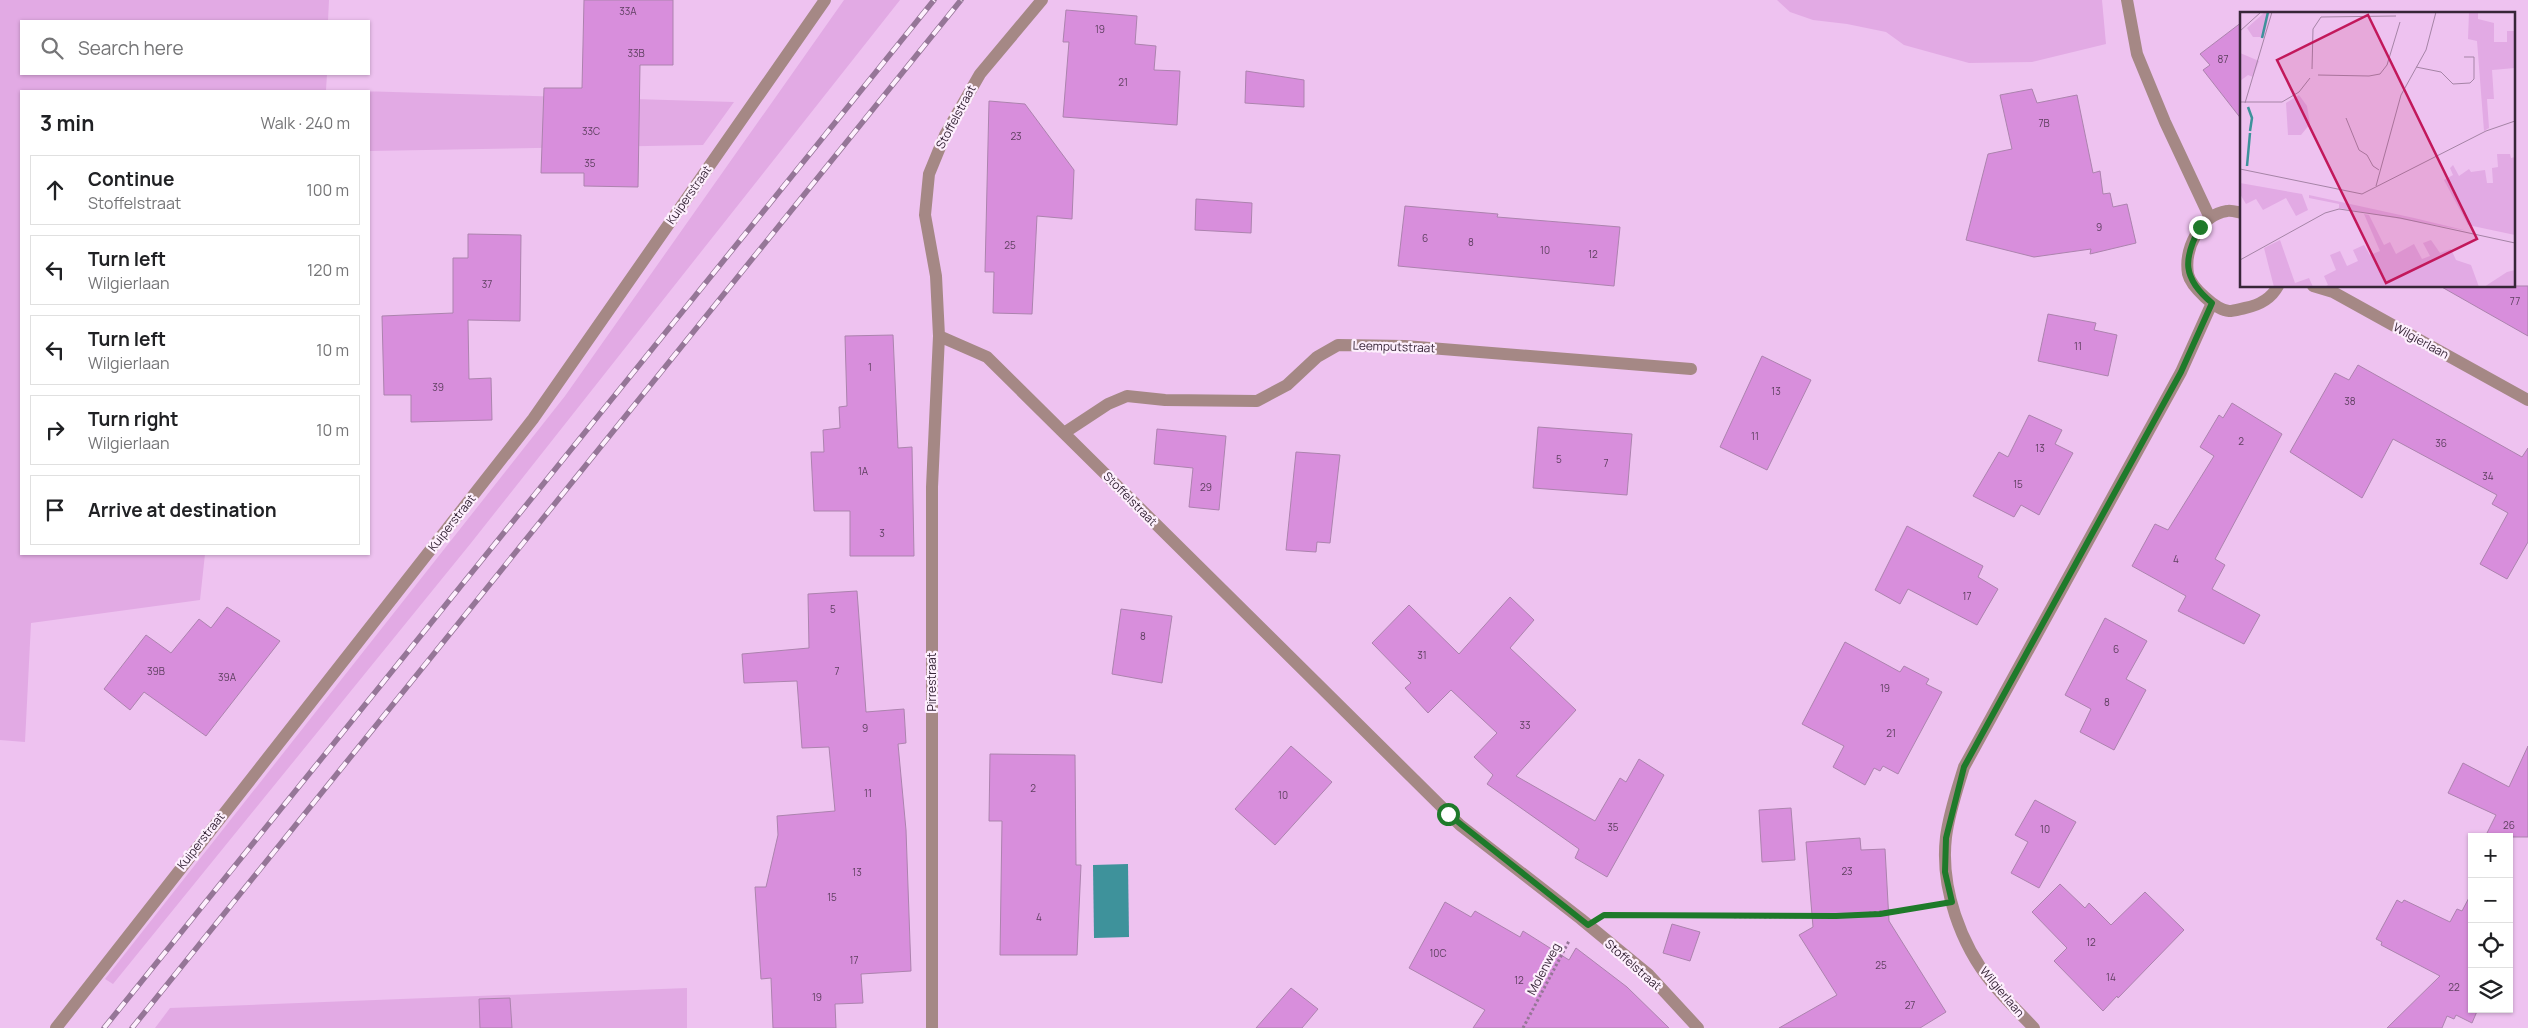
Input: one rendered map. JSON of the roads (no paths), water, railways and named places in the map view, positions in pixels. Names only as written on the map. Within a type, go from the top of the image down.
[{"type":"street","name":"Kuiperstraat","points":[[56,1028],[533,419],[825,0]]},
{"type":"street","name":"Stoffelstraat","points":[[1042,0],[980,74],[944,135],[929,174],[926,215],[936,276],[939,336],[987,357],[1460,825],[1649,975],[1698,1028]]},
{"type":"street","points":[[2127,0],[2138,54],[2165,122],[2210,218]]},
{"type":"street","points":[[2240,213],[2227,211],[2210,218],[2200,227],[2189,248],[2188,275],[2203,296],[2212,303],[2229,311],[2251,307],[2272,298],[2277,288]]},
{"type":"street","name":"Wilgierlaan","points":[[2319,288],[2332,292],[2528,400]]},
{"type":"street","name":"Wilgierlaan","points":[[2034,1028],[1992,983],[1967,946],[1952,902],[1945,872],[1946,838],[1964,767],[2181,372],[2212,303]]},
{"type":"street","name":"Pirrestraat","points":[[932,1028],[932,487],[939,336]]},
{"type":"street","name":"Leemputstraat","points":[[1064,433],[1108,404],[1127,396],[1165,400],[1257,400],[1287,385],[1317,357],[1338,345],[1405,346],[1691,369]]},
{"type":"railway","points":[[104,1028],[934,0]]},
{"type":"railway","points":[[132,1028],[961,0]]}]
